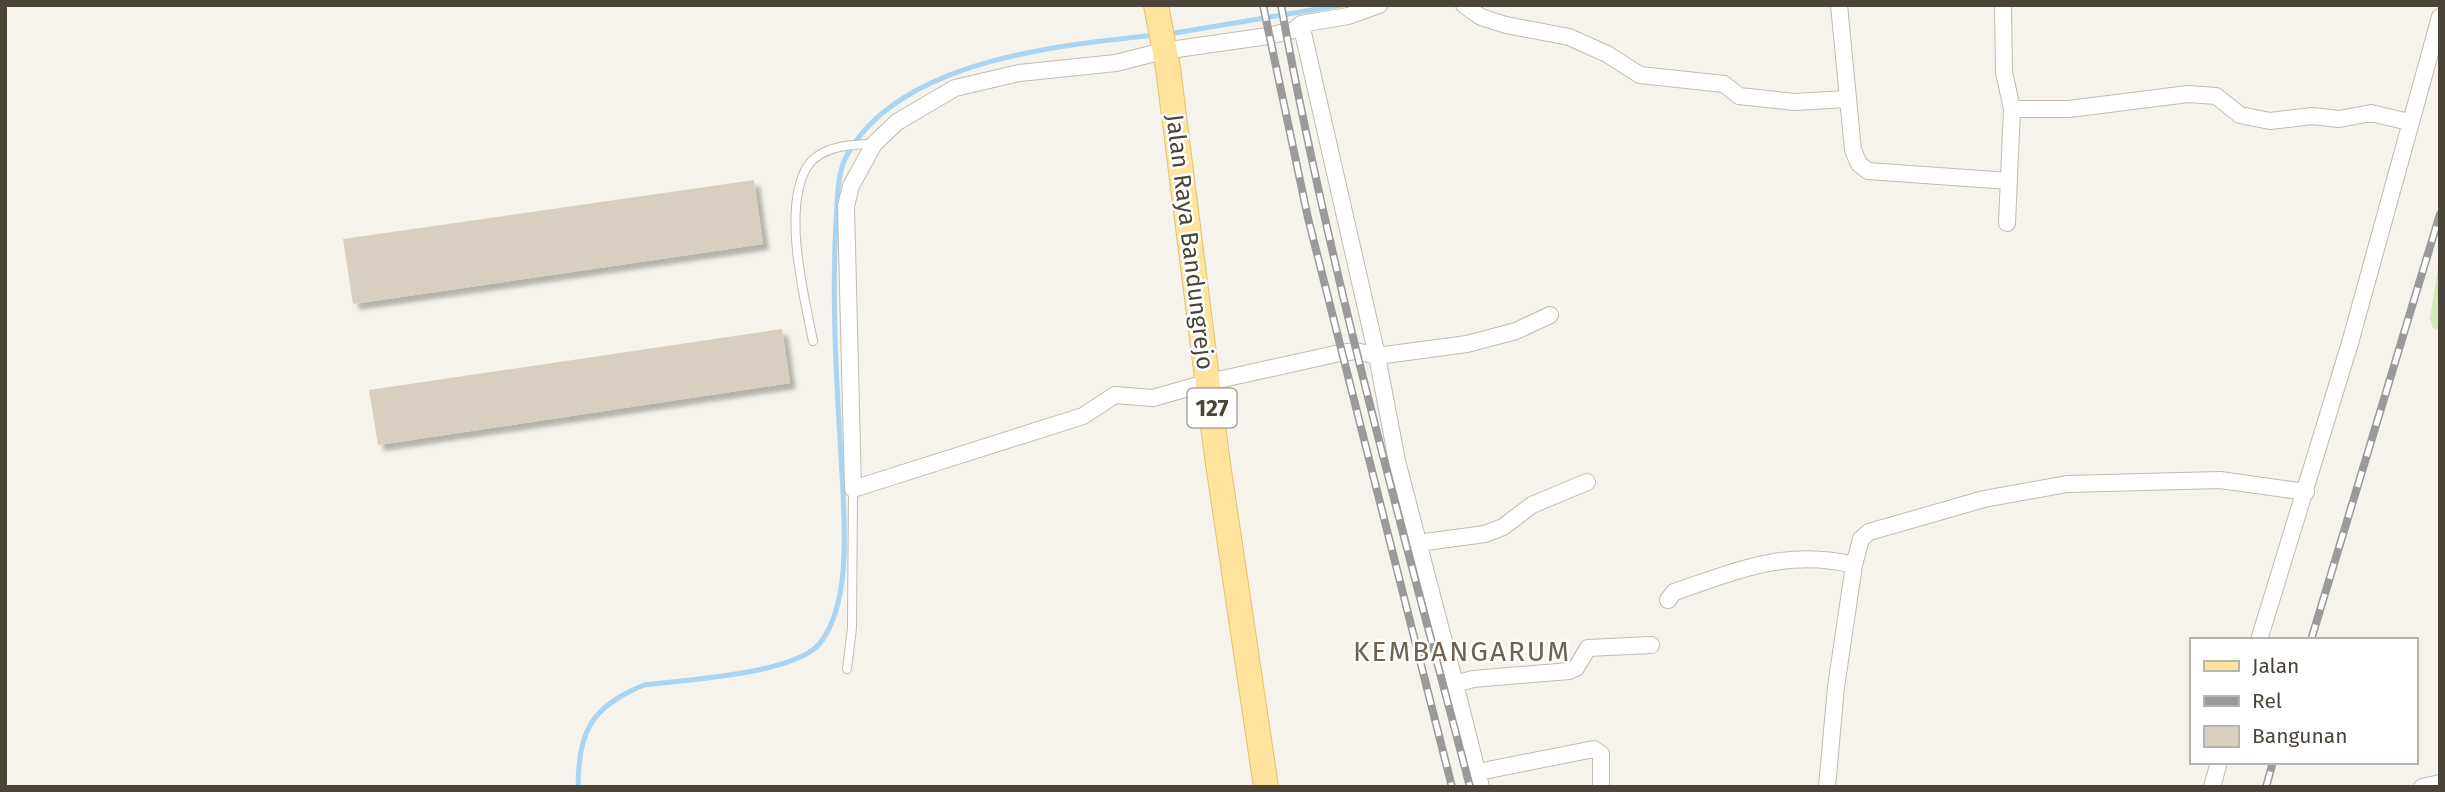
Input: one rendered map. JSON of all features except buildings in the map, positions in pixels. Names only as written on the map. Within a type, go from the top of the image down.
[{"type":"main road","name":"Jalan Raya Bandungrejo","points":[[1160,32],[1168,68],[1217,457],[1267,781]]},
{"type":"street","points":[[1379,5],[1348,16],[1301,24],[1294,30],[1268,36],[1160,32],[1116,63],[1019,73],[955,88],[897,122],[870,144],[851,186],[846,206],[853,489],[1083,416],[1115,395],[1153,398],[1209,382],[1340,353],[1356,351],[1377,356],[1484,341],[1516,331],[1550,315]]},
{"type":"street","points":[[1464,5],[1481,17],[1506,25],[1569,37],[1607,54],[1640,75],[1724,84],[1740,96],[1796,102],[1847,99]]},
{"type":"street","points":[[1839,5],[1855,158],[1868,170],[2009,181]]},
{"type":"street","points":[[2003,5],[2004,72],[2012,109],[2007,223]]},
{"type":"street","points":[[2260,638],[2306,492],[2440,17]]},
{"type":"street","points":[[1301,24],[1377,356],[1385,405],[1479,780],[1594,749],[1601,754],[1601,787]]},
{"type":"street","points":[[2012,109],[2069,109],[2188,94],[2216,96],[2240,115],[2270,121],[2312,116],[2339,118],[2371,113],[2409,122]]},
{"type":"street","points":[[1827,787],[1836,687],[1854,565],[1861,539],[1877,528],[1984,499],[2067,484],[2220,480],[2306,492]]},
{"type":"street","points":[[1418,543],[1485,534],[1503,527],[1532,505],[1587,482]]},
{"type":"street","points":[[1668,600],[1674,592],[1769,563],[1823,557],[1854,565]]},
{"type":"street","points":[[1455,684],[1473,679],[1569,671],[1576,668],[1588,648],[1651,645]]},
{"type":"street","points":[[2212,787],[2218,764]]},
{"type":"street","points":[[2422,787],[2440,783]]},
{"type":"lane","points":[[813,341],[795,247],[799,186],[807,166],[822,153],[843,145],[870,144]]},
{"type":"lane","points":[[847,669],[852,628],[853,489]]},
{"type":"green space","points":[[2440,254],[2440,330],[2433,328],[2430,319]]},
{"type":"waterway","points":[[1169,34],[1342,5]]},
{"type":"waterway","points":[[578,787],[585,735],[600,712],[611,702],[644,685],[739,674],[789,662],[808,653],[821,642],[830,626],[841,589],[844,549],[837,391],[835,257],[838,188],[847,155],[872,123],[904,98],[942,78],[985,63],[1030,52],[1156,35]]},
{"type":"railway","points":[[1263,5],[1308,218],[1452,787]]},
{"type":"railway","points":[[1281,5],[1344,300],[1470,787]]},
{"type":"railway","points":[[2312,638],[2440,214]]},
{"type":"railway","points":[[2266,787],[2272,764]]},
{"type":"district","name":"KEMBANGARUM","points":[[1462,651]]}]
